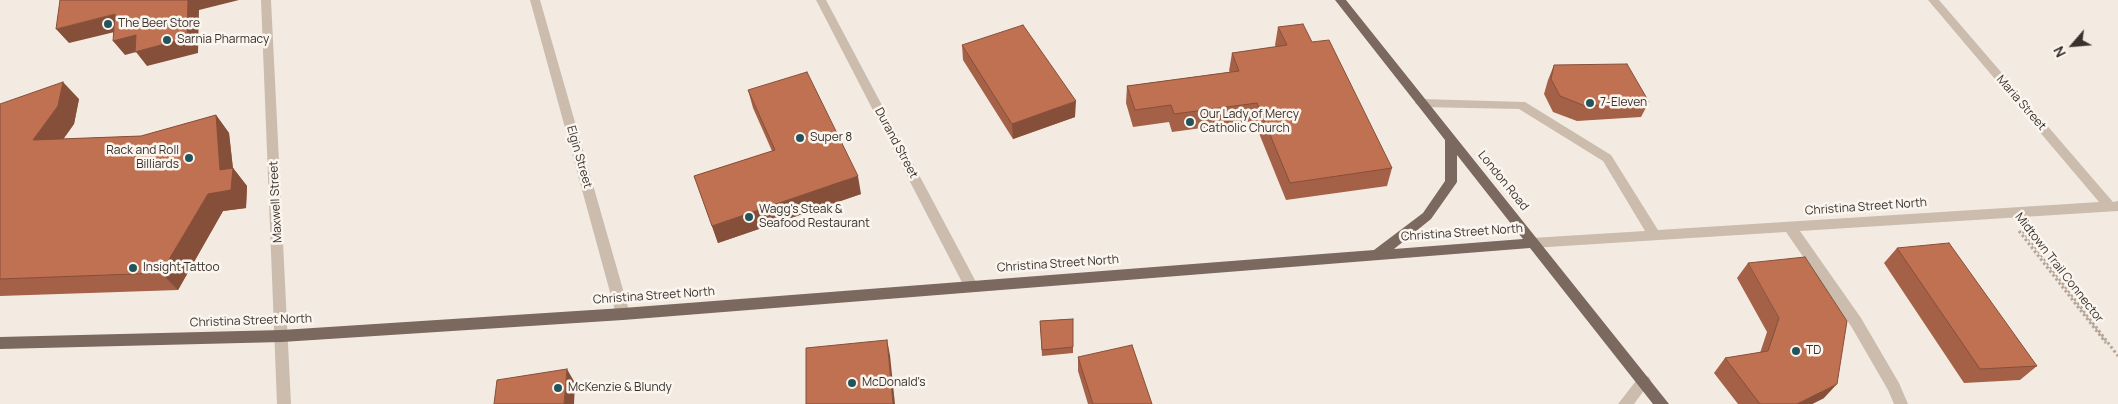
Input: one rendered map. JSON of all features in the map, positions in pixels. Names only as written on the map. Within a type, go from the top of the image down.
[{"type":"main road","name":"London Road","points":[[1340,0],[1662,404]]},
{"type":"main road","points":[[1378,254],[1427,216],[1451,182],[1451,140]]},
{"type":"main road","name":"Christina Street North","points":[[0,343],[282,336],[623,314],[1532,243]]},
{"type":"street","name":"Maxwell Street","points":[[266,0],[284,404]]},
{"type":"street","name":"Elgin Street","points":[[534,0],[623,314]]},
{"type":"street","name":"Durand Street","points":[[821,0],[971,286]]},
{"type":"street","name":"Maria Street","points":[[1933,0],[2114,207]]},
{"type":"street","points":[[1421,103],[1521,105],[1607,158],[1654,235]]},
{"type":"street","name":"Christina Street North","points":[[1532,243],[2114,207]]},
{"type":"street","points":[[1790,227],[1856,322],[1894,387],[1901,404]]},
{"type":"street","points":[[1625,404],[1644,381]]},
{"type":"path","name":"Midtown Trail Connector","points":[[2005,213],[2096,332],[2118,356]]},
{"type":"path","points":[[2018,224],[2118,356]]},
{"type":"building","points":[[60,0],[188,0],[187,38],[135,52],[136,35],[113,41],[115,14],[56,29]]},
{"type":"building","name":"Our Lady of Mercy Catholic Church","points":[[1303,24],[1312,42],[1329,40],[1392,168],[1290,183],[1257,103],[1174,114],[1171,105],[1135,110],[1127,86],[1239,71],[1232,53],[1287,45],[1278,27]]},
{"type":"building","points":[[1023,25],[1076,101],[1012,124],[962,45]]},
{"type":"building","points":[[1627,64],[1649,102],[1585,106],[1560,96],[1551,79],[1554,65]]},
{"type":"building","name":"Super 8","points":[[807,72],[858,176],[712,226],[694,176],[775,150],[748,90]]},
{"type":"building","points":[[63,82],[58,106],[33,140],[141,136],[216,115],[220,170],[233,168],[231,190],[208,194],[161,273],[0,279],[0,104]]},
{"type":"building","points":[[1949,243],[2037,366],[1980,369],[1897,248]]},
{"type":"building","name":"TD","points":[[1805,257],[1847,321],[1837,384],[1797,404],[1760,404],[1725,358],[1768,351],[1779,318],[1748,263]]},
{"type":"building","points":[[1073,319],[1073,347],[1042,350],[1040,321]]},
{"type":"building","name":"McDonald's","points":[[887,340],[893,404],[806,404],[806,348]]},
{"type":"building","points":[[1132,345],[1152,404],[1093,404],[1078,357]]},
{"type":"building","points":[[567,369],[564,404],[494,404],[497,380]]},
{"type":"place","name":"The Beer Store","points":[[108,24]]},
{"type":"place","name":"Sarnia Pharmacy","points":[[167,40]]},
{"type":"place","name":"7-Eleven","points":[[1590,103]]},
{"type":"place","name":"Our Lady of Mercy Catholic Church","points":[[1190,122]]},
{"type":"place","name":"Super 8","points":[[800,138]]},
{"type":"place","name":"Rack and Roll Billiards","points":[[189,158]]},
{"type":"place","name":"Wagg's Steak & Seafood Restaurant","points":[[749,217]]},
{"type":"place","name":"Insight Tattoo","points":[[133,268]]},
{"type":"place","name":"TD","points":[[1796,351]]},
{"type":"place","name":"McDonald's","points":[[852,383]]},
{"type":"place","name":"McKenzie & Blundy","points":[[558,388]]}]
